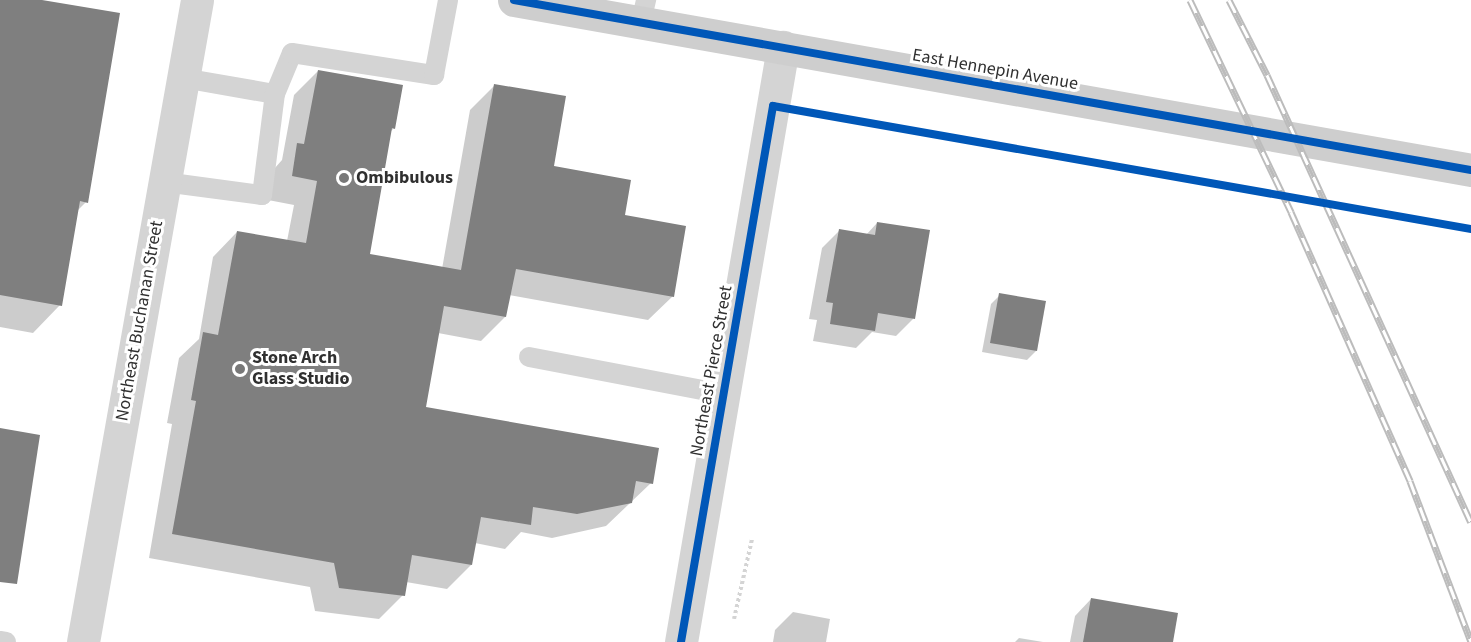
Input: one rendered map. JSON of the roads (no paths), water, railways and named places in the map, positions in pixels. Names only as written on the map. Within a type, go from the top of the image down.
[{"type":"main road","name":"East Hennepin Avenue","points":[[514,0],[644,11],[783,48],[1471,170]]},
{"type":"street","name":"Northeast Buchanan Street","points":[[83,642],[197,0]]},
{"type":"street","name":"Northeast Pierce Street","points":[[681,642],[783,48]]},
{"type":"lane","points":[[164,182],[262,195],[274,94],[292,53],[434,75],[448,0]]},
{"type":"lane","points":[[183,78],[274,94]]},
{"type":"lane","points":[[529,357],[723,394]]},
{"type":"lane","points":[[0,641],[6,642]]},
{"type":"railway","points":[[1190,0],[1291,212],[1410,481],[1471,642]]},
{"type":"railway","points":[[1229,0],[1267,75],[1471,522]]},
{"type":"place","name":"Ombibulous","points":[[344,178]]},
{"type":"place","name":"Stone Arch Glass Studio","points":[[240,369]]}]
